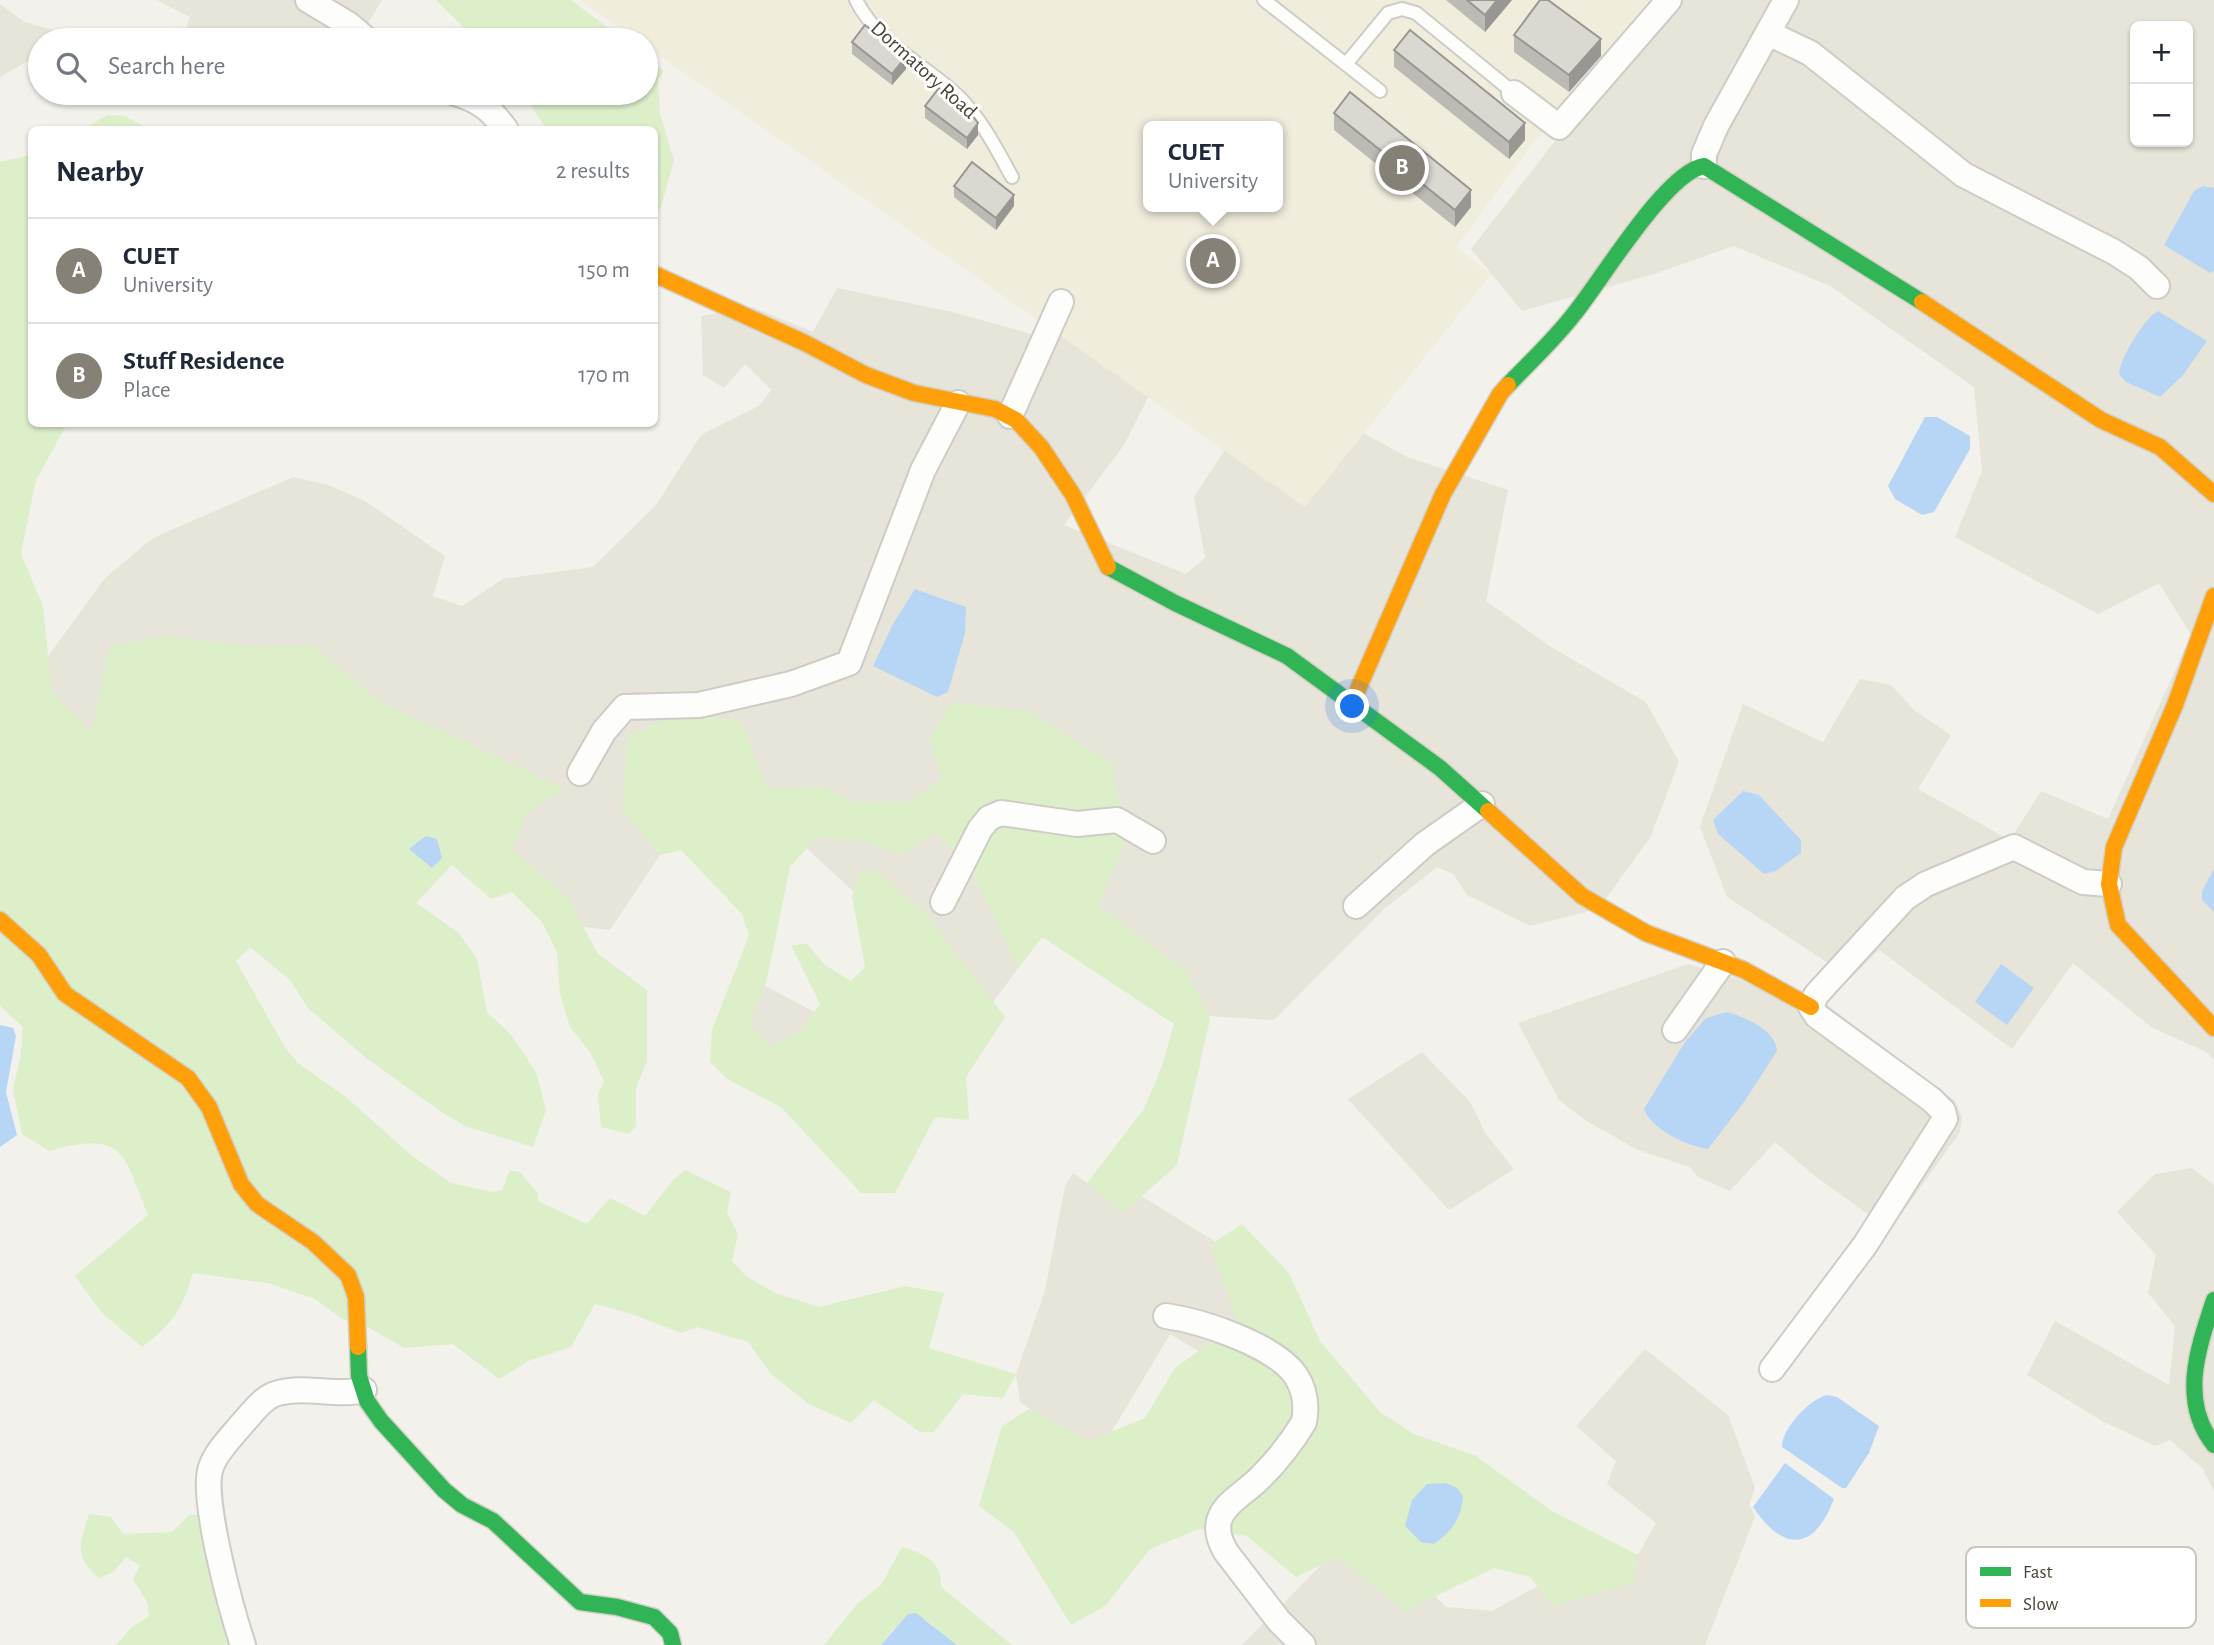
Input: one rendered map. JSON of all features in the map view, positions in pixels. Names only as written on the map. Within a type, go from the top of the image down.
[{"type":"street","points":[[308,0],[353,28]]},
{"type":"street","points":[[1514,93],[1559,127],[1669,0]]},
{"type":"street","points":[[1704,166],[1704,154],[1716,126],[1786,0]]},
{"type":"street","points":[[1768,33],[1810,53],[1964,175],[2114,252],[2139,268],[2157,286]]},
{"type":"street","points":[[483,105],[492,111],[503,126]]},
{"type":"street","points":[[1352,703],[1443,494],[1500,394],[1573,316],[1657,202],[1692,168],[1704,166],[1982,338],[2101,420],[2160,447],[2214,494]]},
{"type":"street","points":[[658,276],[815,348],[866,375],[914,393],[995,409],[1010,416],[1041,447],[1067,485],[1107,566],[1175,603],[1246,634],[1287,656],[1482,804],[1582,896],[1646,933],[1744,971],[1811,1007],[1817,1016],[1943,1111],[1945,1119],[1864,1245],[1772,1370]]},
{"type":"street","points":[[1010,416],[1061,302]]},
{"type":"street","points":[[580,773],[604,731],[625,707],[699,705],[791,684],[849,663],[923,471],[958,403]]},
{"type":"street","points":[[2214,596],[2175,705],[2114,847],[2109,884],[2119,925],[2214,1028]]},
{"type":"street","points":[[1356,906],[1425,844],[1482,804]]},
{"type":"street","points":[[943,902],[980,828],[989,818],[1001,813],[1077,824],[1117,820],[1153,841]]},
{"type":"street","points":[[1811,1007],[1816,995],[1905,898],[1926,884],[2014,847],[2083,882],[2109,884]]},
{"type":"street","points":[[0,920],[39,955],[65,994],[83,1009],[188,1078],[209,1107],[241,1184],[257,1204],[313,1242],[348,1275],[356,1297],[359,1376],[363,1390],[381,1421],[453,1498],[493,1521],[547,1568],[580,1602],[617,1607],[654,1617],[670,1633],[673,1645]]},
{"type":"street","points":[[1675,1030],[1723,962]]},
{"type":"street","points":[[2214,1300],[2199,1352],[2194,1401],[2199,1423],[2214,1445]]},
{"type":"street","points":[[1166,1316],[1208,1326],[1263,1351],[1294,1373],[1301,1384],[1306,1412],[1299,1430],[1259,1479],[1233,1498],[1218,1524],[1221,1544],[1226,1552],[1279,1621],[1303,1645]]},
{"type":"street","points":[[243,1645],[218,1551],[210,1485],[211,1465],[244,1422],[270,1396],[293,1390],[342,1393],[363,1390]]},
{"type":"lane","name":"Dormatory Road","points":[[856,0],[863,14],[887,40],[957,95],[983,123],[1012,177]]},
{"type":"lane","points":[[1264,0],[1380,91]]},
{"type":"lane","points":[[1346,64],[1388,13],[1402,9],[1416,13],[1514,93]]},
{"type":"shaded area","points":[[157,0],[382,0],[365,28],[187,28],[190,17]]},
{"type":"shaded area","points":[[580,0],[1668,0],[1533,143],[1456,247],[1491,274],[1305,507],[658,54],[658,28],[620,28]]},
{"type":"shaded area","points":[[1681,0],[2214,0],[2214,1060],[2206,1052],[2151,1027],[2073,963],[2012,1049],[1879,950],[1851,978],[1727,897],[1700,827],[1743,704],[1823,742],[1860,679],[1891,685],[1915,711],[1951,735],[1918,789],[2010,840],[2041,791],[2108,819],[2191,635],[2159,583],[2098,614],[1955,537],[1982,471],[1974,387],[1830,286],[1734,246],[1654,274],[1522,311],[1471,249],[1594,91]]},
{"type":"shaded area","points":[[0,4],[24,22],[46,28],[28,28],[28,61],[0,77]]},
{"type":"shaded area","points":[[837,288],[952,312],[1039,336],[1090,320],[1162,370],[1124,445],[1064,525],[1186,574],[1205,558],[1194,497],[1232,439],[1343,422],[1407,457],[1508,490],[1486,601],[1551,647],[1646,702],[1679,762],[1650,838],[1598,909],[1530,926],[1467,895],[1453,874],[1437,867],[1384,909],[1274,1020],[1178,1014],[1042,937],[993,1002],[902,936],[791,834],[728,794],[660,855],[610,930],[542,922],[450,824],[84,763],[38,670],[105,578],[153,538],[293,477],[328,485],[365,501],[445,556],[433,596],[462,606],[503,579],[593,567],[656,505],[701,435],[759,406],[771,390],[745,364],[724,388],[703,375],[701,316],[752,307],[813,332]]},
{"type":"shaded area","points":[[1688,964],[1826,1004],[1955,1101],[1962,1117],[1960,1132],[1890,1230],[1815,1176],[1775,1142],[1730,1191],[1698,1177],[1690,1167],[1638,1150],[1585,1120],[1559,1100],[1518,1023]]},
{"type":"shaded area","points":[[737,971],[816,1013],[781,1072],[712,1030]]},
{"type":"shaded area","points":[[1422,1052],[1471,1103],[1485,1133],[1514,1169],[1449,1210],[1348,1099]]},
{"type":"shaded area","points":[[2192,1168],[2214,1185],[2214,1492],[2203,1469],[2170,1440],[2155,1446],[2102,1421],[2027,1375],[2055,1321],[2169,1385],[2175,1326],[2148,1293],[2156,1255],[2117,1212],[2155,1174]]},
{"type":"shaded area","points":[[1073,1173],[1087,1183],[1143,1197],[1248,1262],[1268,1318],[1217,1362],[1170,1334],[1097,1456],[1020,1402],[1016,1374],[1045,1291],[1065,1186]]},
{"type":"shaded area","points":[[1645,1349],[1728,1415],[1755,1488],[1749,1504],[1755,1517],[1705,1645],[1242,1645],[1340,1546],[1385,1544],[1446,1607],[1492,1611],[1558,1575],[1638,1555],[1656,1523],[1607,1484],[1616,1461],[1576,1426]]},
{"type":"green space","points":[[436,0],[571,0],[608,28],[465,28]]},
{"type":"green space","points":[[658,66],[664,71],[658,81]]},
{"type":"green space","points":[[658,81],[660,114],[674,160],[661,207],[658,210],[658,126],[544,126],[531,105],[658,105]]},
{"type":"green space","points":[[108,115],[125,116],[143,126],[88,126]]},
{"type":"green space","points":[[28,156],[28,427],[65,427],[36,480],[21,553],[43,607],[52,692],[92,732],[109,647],[163,636],[254,647],[313,645],[378,701],[564,788],[526,813],[513,850],[569,899],[597,953],[647,990],[647,1061],[636,1088],[636,1127],[628,1134],[601,1127],[598,1095],[604,1081],[590,1052],[570,1027],[560,994],[557,952],[542,922],[512,892],[491,899],[452,865],[416,903],[459,933],[477,959],[487,1012],[512,1036],[536,1072],[546,1110],[533,1147],[465,1126],[443,1113],[365,1057],[308,1008],[290,980],[250,947],[236,961],[286,1049],[298,1063],[346,1097],[411,1155],[451,1183],[493,1192],[502,1190],[510,1170],[520,1172],[538,1193],[538,1201],[587,1224],[610,1198],[645,1216],[674,1179],[685,1170],[731,1192],[727,1213],[738,1234],[732,1261],[747,1277],[775,1293],[819,1307],[905,1286],[944,1293],[929,1348],[1016,1374],[1003,1398],[963,1394],[934,1432],[920,1432],[874,1400],[851,1423],[809,1404],[771,1374],[748,1342],[697,1327],[681,1333],[632,1314],[595,1304],[571,1347],[528,1361],[499,1379],[453,1344],[404,1348],[368,1327],[342,1319],[315,1299],[268,1283],[193,1273],[185,1297],[175,1315],[162,1331],[142,1347],[102,1313],[75,1276],[148,1215],[133,1175],[117,1151],[107,1145],[93,1143],[49,1151],[22,1134],[13,1090],[21,1053],[23,1027],[0,1006],[0,162]]},
{"type":"green space","points":[[952,702],[1027,711],[1113,764],[1125,843],[1098,906],[1187,972],[1210,1019],[1177,1165],[1124,1212],[1087,1183],[1144,1109],[1162,1066],[1174,1024],[1042,937],[1018,968],[971,870],[935,832],[903,855],[859,841],[816,838],[790,867],[767,979],[749,1024],[770,1046],[801,1031],[820,1004],[791,945],[807,944],[825,965],[851,981],[865,967],[852,896],[861,870],[876,871],[924,912],[1005,1017],[966,1077],[969,1120],[935,1117],[895,1193],[861,1193],[781,1107],[727,1079],[710,1062],[712,1030],[749,935],[742,914],[681,850],[660,855],[622,810],[628,736],[683,712],[742,722],[766,788],[823,787],[855,802],[912,801],[942,778],[929,738]]},
{"type":"green space","points":[[1242,1224],[1289,1273],[1320,1341],[1380,1412],[1414,1434],[1476,1456],[1552,1511],[1638,1555],[1634,1582],[1553,1606],[1530,1577],[1494,1568],[1405,1611],[1337,1557],[1296,1577],[1247,1536],[1199,1529],[1150,1549],[1106,1605],[1071,1625],[1014,1532],[979,1506],[1002,1426],[1029,1409],[1089,1441],[1145,1418],[1175,1368],[1238,1323],[1210,1245]]},
{"type":"green space","points":[[89,1514],[111,1517],[123,1534],[172,1532],[189,1515],[206,1515],[241,1645],[116,1645],[132,1627],[149,1616],[147,1602],[133,1579],[140,1565],[126,1557],[113,1572],[99,1578],[91,1570],[85,1563],[81,1549]]},
{"type":"green space","points":[[902,1547],[918,1552],[930,1560],[939,1571],[941,1587],[1012,1645],[957,1645],[926,1620],[893,1629],[881,1645],[824,1645],[858,1603],[881,1585]]},
{"type":"water","points":[[2203,186],[2214,188],[2214,271],[2210,273],[2164,245],[2194,191]]},
{"type":"water","points":[[2158,311],[2207,341],[2183,375],[2160,397],[2126,382],[2119,374],[2123,359],[2134,340],[2146,321]]},
{"type":"water","points":[[1925,417],[1937,417],[1970,436],[1970,449],[1934,512],[1922,515],[1895,499],[1888,486]]},
{"type":"water","points":[[915,589],[966,607],[965,633],[948,692],[937,697],[873,666],[893,624]]},
{"type":"water","points":[[1743,791],[1759,795],[1801,840],[1801,853],[1776,871],[1764,874],[1718,834],[1713,820]]},
{"type":"water","points":[[426,836],[437,839],[442,858],[432,868],[409,849]]},
{"type":"water","points":[[2214,869],[2214,912],[2202,900],[2202,891]]},
{"type":"water","points":[[2001,964],[2034,988],[2007,1025],[1975,1002]]},
{"type":"water","points":[[1727,1012],[1750,1021],[1765,1031],[1777,1051],[1744,1102],[1708,1149],[1671,1136],[1654,1124],[1644,1109],[1685,1042],[1706,1018]]},
{"type":"water","points":[[0,1025],[13,1028],[16,1036],[6,1092],[17,1135],[0,1147]]},
{"type":"water","points":[[1827,1395],[1837,1397],[1879,1426],[1869,1453],[1846,1488],[1842,1488],[1782,1447],[1791,1424],[1805,1408]]},
{"type":"water","points":[[1785,1463],[1834,1499],[1817,1529],[1808,1537],[1798,1540],[1776,1532],[1753,1507]]},
{"type":"water","points":[[1446,1483],[1457,1488],[1463,1496],[1458,1518],[1451,1529],[1434,1544],[1421,1542],[1405,1526],[1412,1500],[1427,1484]]},
{"type":"water","points":[[916,1613],[957,1645],[881,1645],[908,1614]]},
{"type":"building","points":[[1467,0],[1497,0],[1485,15]]},
{"type":"building","points":[[1540,0],[1548,0],[1601,39],[1569,75],[1514,35]]},
{"type":"building","points":[[865,25],[906,57],[892,74],[852,42]]},
{"type":"building","points":[[1410,30],[1525,123],[1509,142],[1394,50]]},
{"type":"building","points":[[939,88],[969,111],[978,123],[967,138],[925,106]]},
{"type":"building","points":[[1350,92],[1471,190],[1455,210],[1334,113]]},
{"type":"building","points":[[972,162],[1014,195],[996,218],[954,186]]},
{"type":"traffic: fast","points":[[1508,385],[1567,323],[1653,207],[1671,187],[1689,173],[1704,166],[1922,302]]},
{"type":"traffic: fast","points":[[1108,567],[1175,603],[1287,656],[1440,768],[1488,811]]},
{"type":"traffic: fast","points":[[2214,1300],[2198,1355],[2194,1392],[2203,1428],[2214,1445]]},
{"type":"traffic: fast","points":[[358,1347],[359,1376],[367,1401],[381,1421],[444,1490],[462,1505],[493,1521],[580,1602],[617,1607],[654,1617],[670,1633],[673,1645]]},
{"type":"traffic: slow","points":[[658,276],[805,343],[866,375],[914,393],[995,409],[1016,420],[1041,447],[1073,495],[1108,567]]},
{"type":"traffic: slow","points":[[1922,302],[2101,420],[2160,447],[2214,494]]},
{"type":"traffic: slow","points":[[1352,703],[1443,494],[1500,394],[1508,385]]},
{"type":"traffic: slow","points":[[2214,596],[2175,705],[2114,847],[2109,884],[2118,925],[2214,1028]]},
{"type":"traffic: slow","points":[[1488,811],[1582,896],[1646,933],[1744,970],[1811,1007]]},
{"type":"traffic: slow","points":[[0,920],[39,955],[65,994],[188,1078],[209,1107],[241,1184],[257,1204],[313,1242],[348,1275],[356,1297],[358,1347]]},
{"type":"place","name":"Stuff Residence","points":[[1402,168]]},
{"type":"place","name":"CUET","points":[[1213,261]]}]
